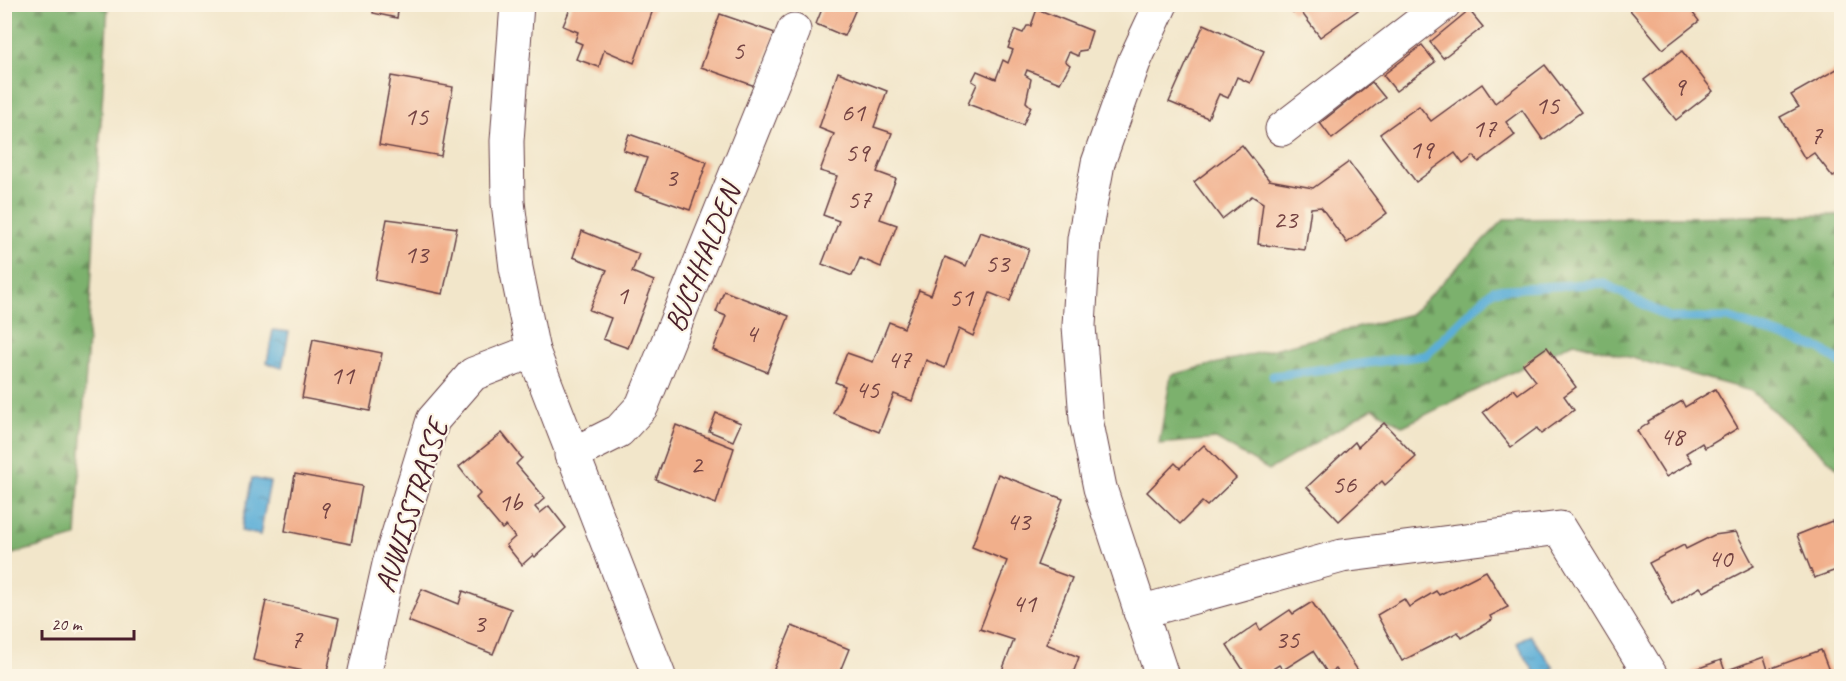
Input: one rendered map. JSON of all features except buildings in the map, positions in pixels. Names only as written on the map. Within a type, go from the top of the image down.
[{"type":"street","points":[[517,4],[507,141],[508,202],[516,268],[533,351],[571,455],[658,676]]},
{"type":"street","points":[[1161,4],[1134,62],[1098,163],[1084,239],[1079,326],[1086,419],[1100,488],[1162,676]]},
{"type":"street","points":[[1282,129],[1444,4]]},
{"type":"street","name":"BUCHHALDEN","points":[[571,455],[619,431],[642,406],[794,30]]},
{"type":"street","name":"AUWISSTRASSE","points":[[364,676],[388,564],[433,420],[473,374],[533,351]]},
{"type":"street","points":[[1140,612],[1342,556],[1560,528],[1651,676]]},
{"type":"green space","points":[[5,4],[108,5],[76,537],[5,556]]},
{"type":"green space","points":[[1841,215],[1841,471],[1751,391],[1574,342],[1403,426],[1373,408],[1269,470],[1216,439],[1159,444],[1171,375],[1411,314],[1505,219]]},
{"type":"water","points":[[273,330],[289,332],[282,368],[267,363]]},
{"type":"water","points":[[252,478],[270,482],[260,535],[241,531]]},
{"type":"water","points":[[1530,635],[1554,668],[1542,676],[1537,676],[1517,643]]},
{"type":"waterway","points":[[1273,376],[1426,355],[1493,290],[1603,283],[1670,318],[1728,318],[1821,349],[1842,364]]}]
